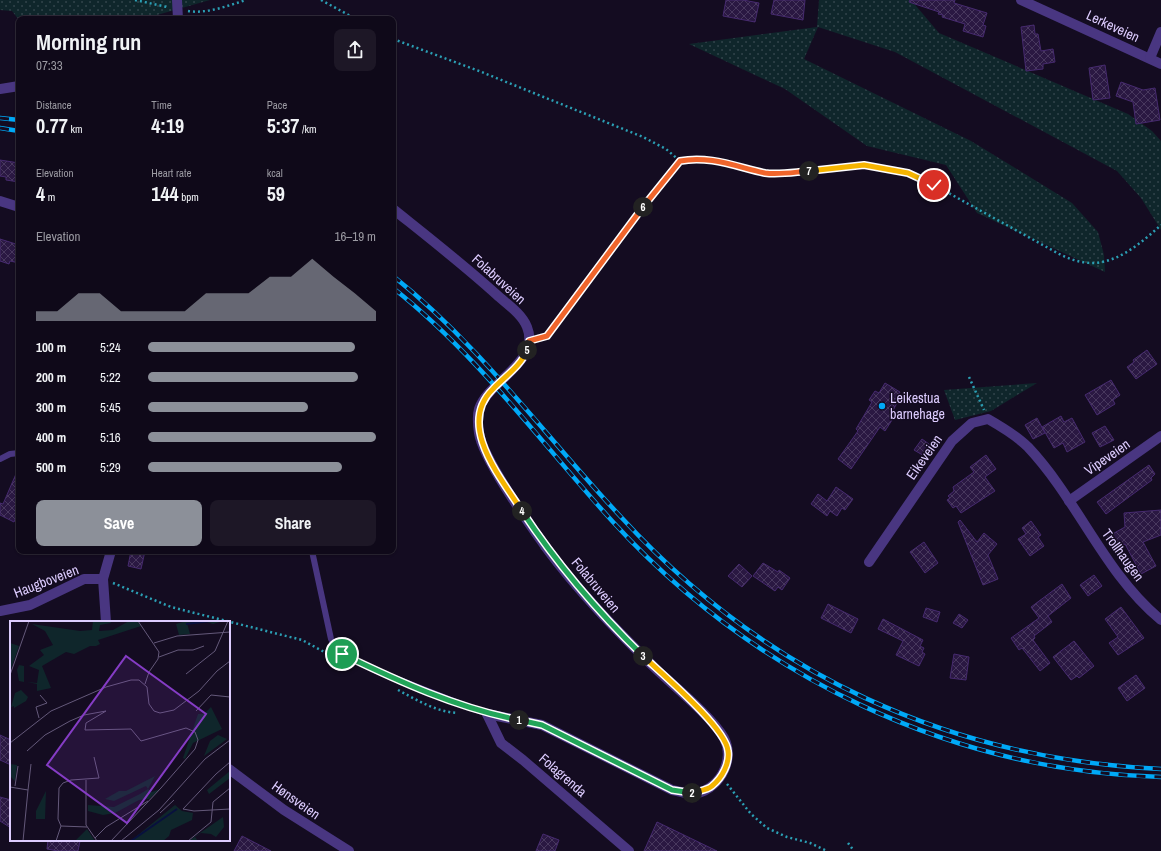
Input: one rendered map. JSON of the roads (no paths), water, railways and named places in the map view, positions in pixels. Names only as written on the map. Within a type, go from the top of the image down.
[{"type":"street","name":"Lerkeveien","points":[[1021,0],[1161,64]]},
{"type":"street","name":"Lerkeveien","points":[[1150,58],[1161,32]]},
{"type":"street","points":[[0,89],[16,86]]},
{"type":"street","points":[[0,201],[16,206]]},
{"type":"street","name":"Folabruveien","points":[[396,211],[473,273],[514,311],[527,328],[529,341],[526,353],[519,363],[489,393],[479,409],[479,434],[484,449],[499,476],[546,546],[585,595],[622,635],[709,720],[723,737],[728,751],[727,765],[721,776],[712,787],[692,794],[672,790],[542,725],[487,714]]},
{"type":"street","name":"Eikeveien","points":[[869,562],[952,441],[972,423],[988,419],[1027,447],[1069,501]]},
{"type":"street","name":"Vipeveien","points":[[1069,501],[1161,436]]},
{"type":"street","name":"Trollhaugen","points":[[1069,501],[1119,575],[1143,605],[1161,620]]},
{"type":"street","points":[[106,621],[104,579],[110,554]]},
{"type":"street","name":"Haugboveien","points":[[0,611],[30,605],[84,579],[104,579]]},
{"type":"street","name":"Folagrenda","points":[[487,714],[501,744],[523,760],[629,851]]},
{"type":"street","name":"Hønsveien","points":[[230,770],[284,810],[349,851]]},
{"type":"lane","points":[[0,459],[10,454],[16,453]]},
{"type":"lane","points":[[313,554],[331,639],[336,649],[342,654],[377,671],[487,714]]},
{"type":"railway","points":[[0,118],[16,120]]},
{"type":"railway","points":[[0,128],[16,131]]},
{"type":"railway","points":[[396,279],[425,303],[484,362],[621,517],[677,572],[736,621],[799,663],[866,698],[935,726],[1007,747],[1083,762],[1161,769]]},
{"type":"railway","points":[[396,291],[424,314],[481,371],[508,400],[613,522],[669,577],[729,626],[793,669],[862,705],[933,735],[1007,756],[1083,771],[1161,777]]},
{"type":"place","name":"Leikestua barnehage","points":[[882,406]]}]
